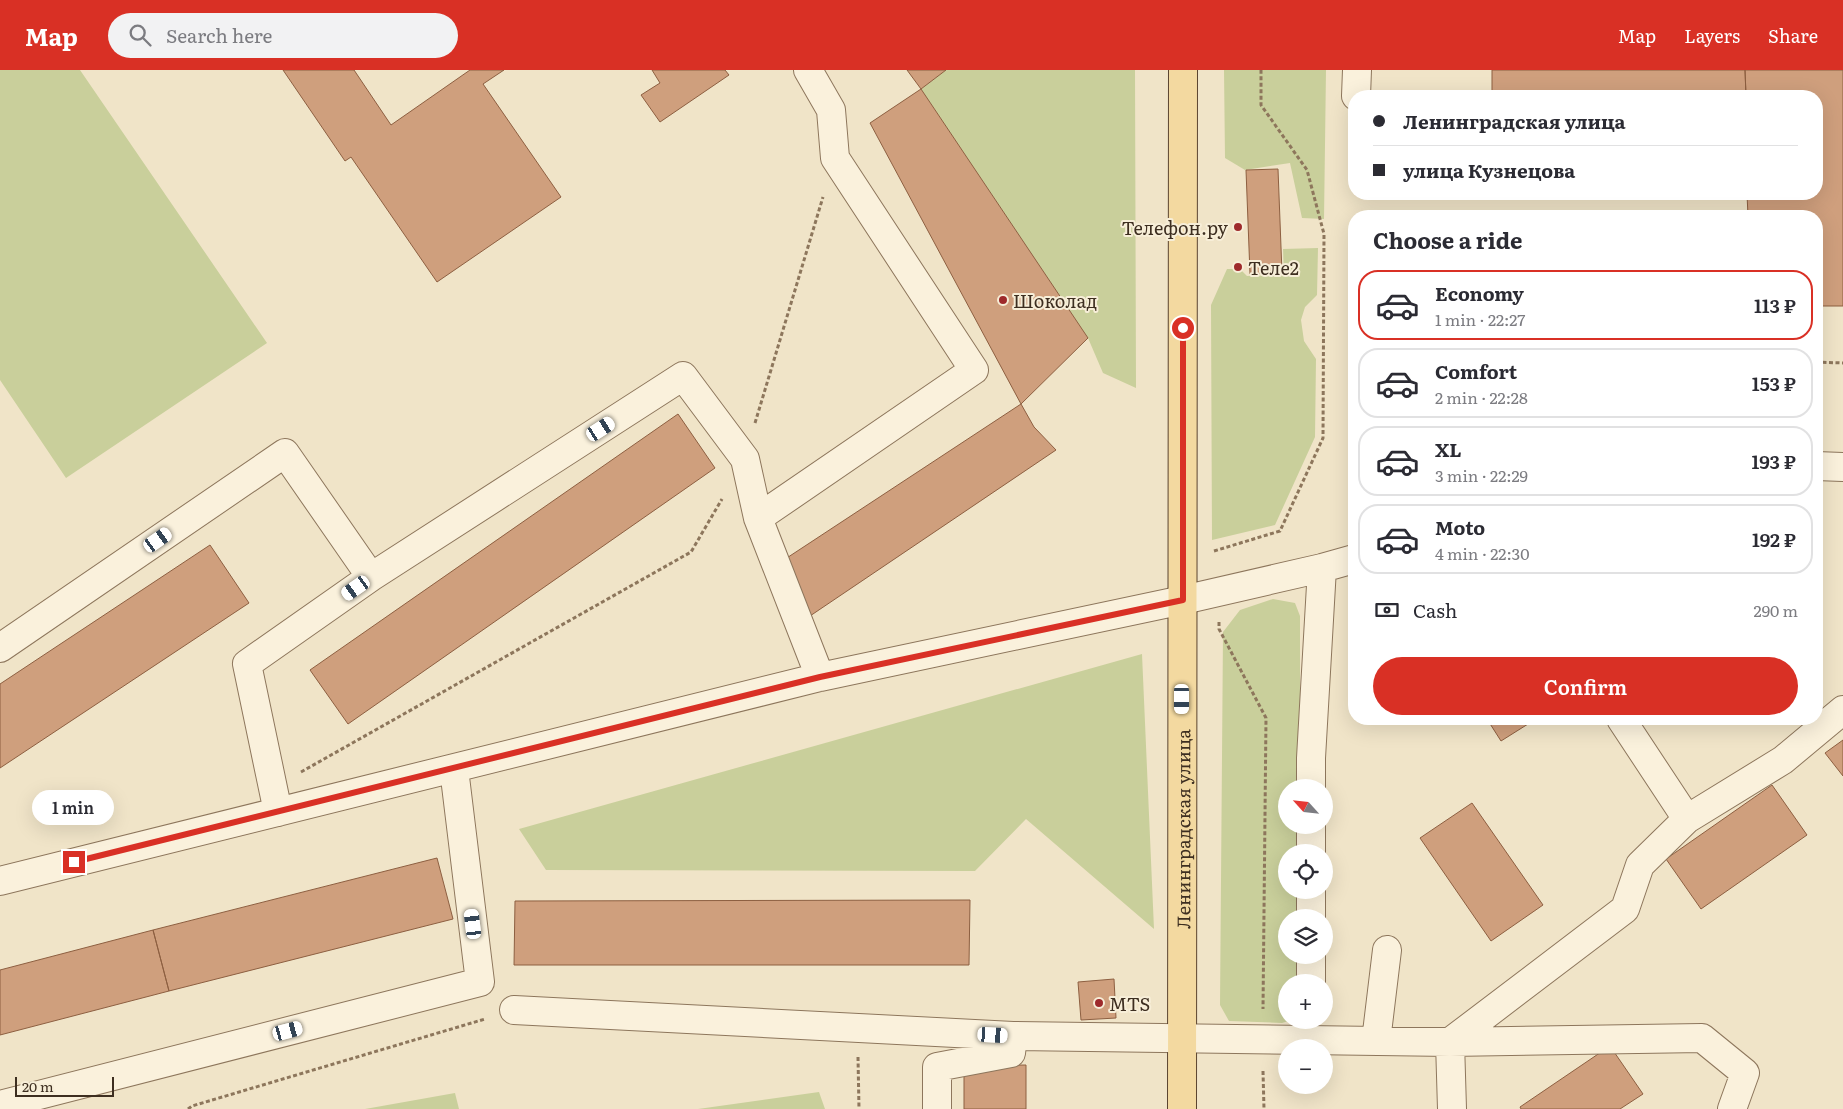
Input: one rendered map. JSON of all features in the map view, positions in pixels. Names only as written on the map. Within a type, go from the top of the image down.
[{"type":"main road","name":"Ленинградская улица","points":[[1182,1109],[1183,70]]},
{"type":"street","points":[[758,518],[974,370],[835,158],[830,110],[808,70]]},
{"type":"street","points":[[1356,90],[1357,70]]},
{"type":"street","points":[[275,800],[247,664],[371,577],[683,376],[744,459],[758,518],[820,677]]},
{"type":"street","points":[[0,648],[285,453],[371,577]]},
{"type":"street","points":[[1823,467],[1843,468]]},
{"type":"street","points":[[0,881],[275,800],[454,769],[820,677],[1183,600],[1348,561]]},
{"type":"street","points":[[1311,779],[1322,568]]},
{"type":"street","points":[[1450,1042],[1625,909],[1640,865],[1687,819],[1783,760],[1843,710]]},
{"type":"street","points":[[1625,725],[1687,819]]},
{"type":"street","points":[[0,1104],[480,982],[454,769]]},
{"type":"street","points":[[1376,1041],[1387,950]]},
{"type":"street","points":[[514,1010],[1013,1036],[1182,1039],[1310,1030],[1376,1041],[1450,1042],[1702,1038],[1745,1073],[1732,1109]]},
{"type":"street","points":[[937,1109],[937,1067],[1011,1053],[1013,1036]]},
{"type":"street","points":[[1450,1042],[1452,1109]]},
{"type":"path","points":[[275,800],[691,552],[744,459],[835,158]]},
{"type":"path","points":[[1823,362],[1843,363]]},
{"type":"path","points":[[188,1109],[201,1103],[514,1010]]},
{"type":"green space","points":[[0,70],[80,70],[267,343],[66,478],[0,380]]},
{"type":"green space","points":[[946,70],[1135,70],[1136,388],[1103,373],[1088,338],[921,89]]},
{"type":"green space","points":[[1224,70],[1326,70],[1324,219],[1302,218],[1290,163],[1245,170],[1225,158]]},
{"type":"green space","points":[[1318,248],[1317,295],[1305,307],[1301,320],[1304,341],[1316,359],[1315,437],[1275,525],[1212,540],[1211,305],[1227,269],[1240,269],[1247,276],[1284,275],[1283,249]]},
{"type":"green space","points":[[1273,599],[1295,603],[1300,616],[1300,779],[1278,779],[1278,834],[1300,834],[1300,844],[1278,844],[1278,899],[1299,899],[1299,909],[1278,909],[1278,964],[1299,964],[1299,974],[1278,974],[1278,1023],[1229,1021],[1220,1005],[1223,632],[1240,610]]},
{"type":"green space","points":[[1142,654],[1154,929],[1026,819],[975,871],[546,870],[519,829]]},
{"type":"green space","points":[[819,1092],[825,1109],[698,1109]]},
{"type":"green space","points":[[455,1093],[459,1109],[365,1109]]},
{"type":"building","points":[[283,70],[354,70],[391,125],[470,70],[504,70],[483,84],[561,197],[437,282],[351,157],[345,161]]},
{"type":"building","points":[[652,70],[725,70],[729,75],[660,122],[641,95],[660,83]]},
{"type":"building","points":[[907,70],[946,70],[921,89]]},
{"type":"building","points":[[1492,70],[1745,70],[1746,90],[1492,90]]},
{"type":"building","points":[[1745,70],[1843,70],[1843,306],[1823,306],[1823,210],[1748,210],[1747,200],[1823,200],[1823,90],[1746,90]]},
{"type":"building","points":[[921,89],[1088,338],[1021,404],[870,123]]},
{"type":"building","points":[[1278,169],[1282,273],[1250,274],[1246,170]]},
{"type":"building","points":[[1021,404],[1034,427],[1056,450],[807,618],[767,571]]},
{"type":"building","points":[[678,414],[715,468],[348,724],[310,670]]},
{"type":"building","points":[[210,545],[249,603],[0,768],[0,684]]},
{"type":"building","points":[[1491,725],[1526,725],[1501,741]]},
{"type":"building","points":[[1843,740],[1843,776],[1825,753]]},
{"type":"building","points":[[1772,785],[1807,835],[1701,909],[1666,859]]},
{"type":"building","points":[[1472,803],[1543,905],[1491,941],[1420,838]]},
{"type":"building","points":[[437,858],[453,919],[169,991],[153,930]]},
{"type":"building","points":[[970,900],[969,965],[514,965],[515,901]]},
{"type":"building","points":[[153,930],[169,991],[0,1035],[0,970]]},
{"type":"building","points":[[1114,979],[1116,1018],[1081,1020],[1078,982]]},
{"type":"building","points":[[1610,1046],[1643,1094],[1620,1109],[1521,1109],[1520,1107]]},
{"type":"building","points":[[1026,1065],[1026,1109],[964,1109],[964,1066]]},
{"type":"place","name":"Телефон.ру","points":[[1238,227]]},
{"type":"place","name":"Теле2","points":[[1238,267]]},
{"type":"place","name":"Шоколад","points":[[1003,300]]},
{"type":"place","name":"MTS","points":[[1099,1003]]},
{"type":"route","points":[[74,862],[820,677],[1183,600],[1183,328]]}]
